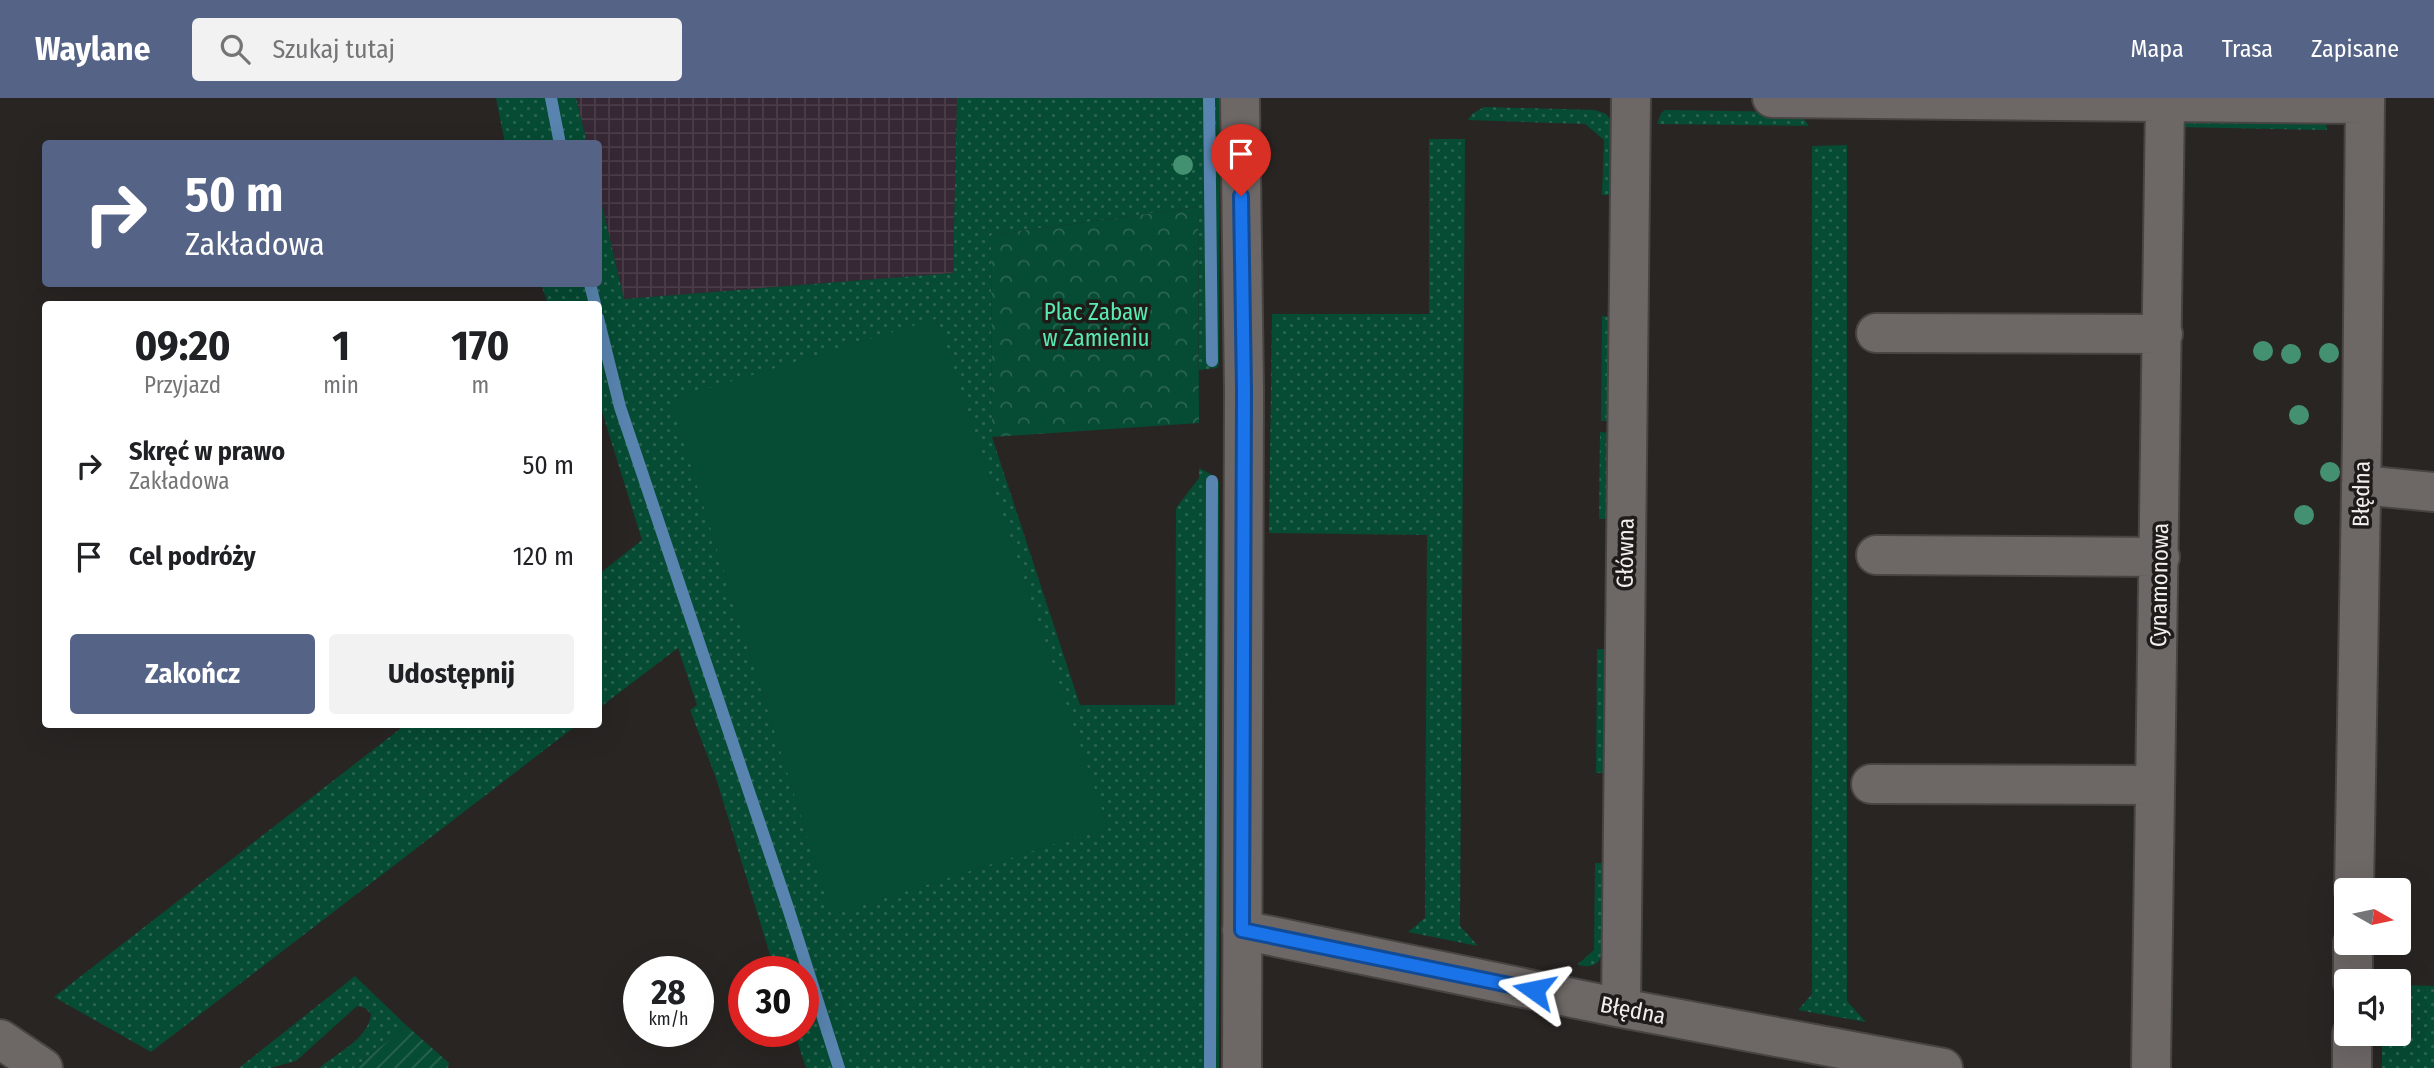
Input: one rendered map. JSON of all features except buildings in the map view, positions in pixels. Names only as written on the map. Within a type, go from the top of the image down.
[{"type":"street","points":[[1240,98],[1244,390],[1242,1068]]},
{"type":"street","name":"Główna","points":[[1621,1008],[1631,98]]},
{"type":"street","points":[[1772,98],[2365,101]]},
{"type":"street","name":"Błędna","points":[[2354,878],[2365,101]]},
{"type":"street","name":"Cynamonowa","points":[[2151,1068],[2165,102]]},
{"type":"street","points":[[1876,333],[2163,334]]},
{"type":"street","points":[[2361,485],[2434,492]]},
{"type":"street","points":[[1876,555],[2160,557]]},
{"type":"street","points":[[1871,784],[2155,785]]},
{"type":"street","name":"Błędna","points":[[1242,930],[1621,1008],[1943,1068]]},
{"type":"street","points":[[2352,1046],[2352,1068]]},
{"type":"shaded area","points":[[576,98],[957,98],[953,273],[624,299],[602,206],[602,140],[586,140]]},
{"type":"green space","points":[[496,98],[576,98],[586,140],[504,140]]},
{"type":"green space","points":[[957,98],[1220,98],[1217,368],[1199,370],[1198,207],[991,235],[992,437],[1080,705],[1175,705],[1176,508],[1199,478],[1199,468],[1216,477],[1219,482],[1219,1068],[806,1068],[799,1047],[819,1047],[819,956],[770,956],[716,778],[690,710],[697,705],[678,648],[602,706],[602,572],[642,540],[602,412],[602,301],[547,301],[542,287],[602,287],[602,206],[624,299],[953,273]]},
{"type":"green space","points":[[1484,107],[1595,110],[1606,114],[1614,123],[1613,195],[1602,195],[1604,140],[1585,124],[1468,120],[1472,114]]},
{"type":"green space","points":[[1665,110],[1789,112],[1802,116],[1809,126],[1657,124]]},
{"type":"green space","points":[[2325,116],[2327,130],[2179,127],[2184,119]]},
{"type":"green space","points":[[1429,139],[1465,139],[1460,926],[1478,946],[1408,932],[1425,918],[1427,535],[1269,533],[1272,314],[1429,314]]},
{"type":"green space","points":[[1847,145],[1847,1001],[1866,1022],[1798,1010],[1812,994],[1812,146]]},
{"type":"green space","name":"Plac Zabaw w Zamieniu","points":[[1198,207],[1199,423],[992,437],[991,235]]},
{"type":"green space","points":[[1602,316],[1611,317],[1609,421],[1601,421]]},
{"type":"green space","points":[[936,319],[1108,827],[832,915],[670,400]]},
{"type":"green space","points":[[1600,432],[1610,433],[1608,519],[1599,519]]},
{"type":"green space","points":[[1597,649],[1606,649],[1605,773],[1596,773]]},
{"type":"green space","points":[[401,728],[573,728],[151,1052],[54,997]]},
{"type":"green space","points":[[1595,863],[1605,863],[1603,944],[1596,964],[1577,965],[1594,950]]},
{"type":"green space","points":[[355,976],[407,1026],[354,1068],[319,1068],[351,1045],[369,1023],[371,1014],[365,1008],[357,1006],[296,1061],[270,1068],[239,1068]]},
{"type":"green space","points":[[2411,985],[2434,986],[2434,1068],[2382,1068],[2382,1046],[2411,1046]]},
{"type":"green space","points":[[407,1026],[449,1063],[448,1068],[354,1068]]},
{"type":"waterway","points":[[551,98],[559,140]]},
{"type":"waterway","points":[[1209,98],[1212,361]]},
{"type":"waterway","points":[[591,287],[594,301]]},
{"type":"waterway","points":[[602,334],[620,407],[839,1068]]},
{"type":"waterway","points":[[1210,1068],[1212,481]]},
{"type":"route","points":[[1241,196],[1244,390],[1242,930],[1534,990]]}]
